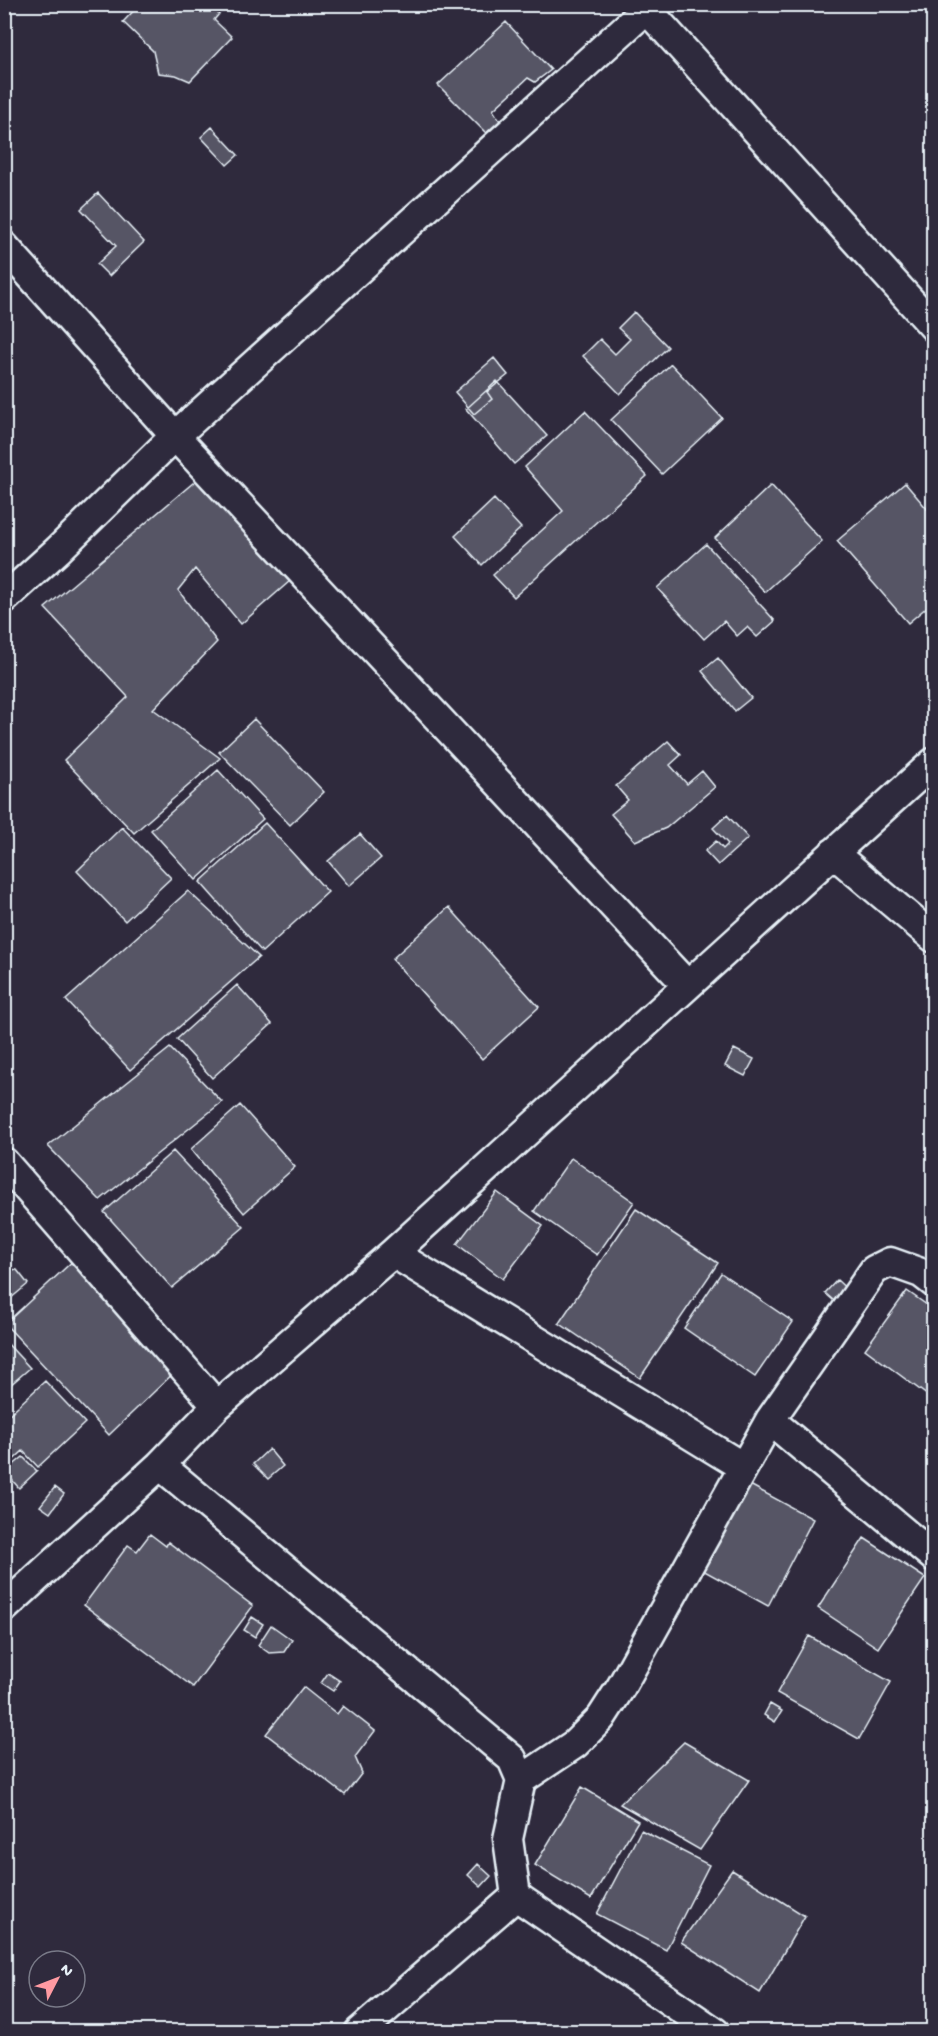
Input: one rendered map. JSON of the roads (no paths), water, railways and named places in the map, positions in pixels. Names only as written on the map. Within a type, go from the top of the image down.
[{"type":"street","points":[[4,599],[175,436],[647,6],[933,327]]},
{"type":"street","points":[[4,246],[175,436],[687,985]]},
{"type":"street","points":[[4,1608],[160,1465],[217,1406],[393,1253],[933,762]]},
{"type":"street","points":[[833,853],[933,938]]},
{"type":"street","points":[[4,1162],[217,1406]]},
{"type":"street","points":[[393,1253],[744,1467]]},
{"type":"street","points":[[521,1780],[575,1744],[601,1718],[621,1687],[770,1420],[874,1270],[890,1262],[921,1273],[933,1283]]},
{"type":"street","points":[[770,1420],[933,1557]]},
{"type":"street","points":[[160,1465],[512,1759],[521,1780],[508,1839],[516,1896],[712,2031]]},
{"type":"street","points":[[359,2031],[516,1896]]}]
